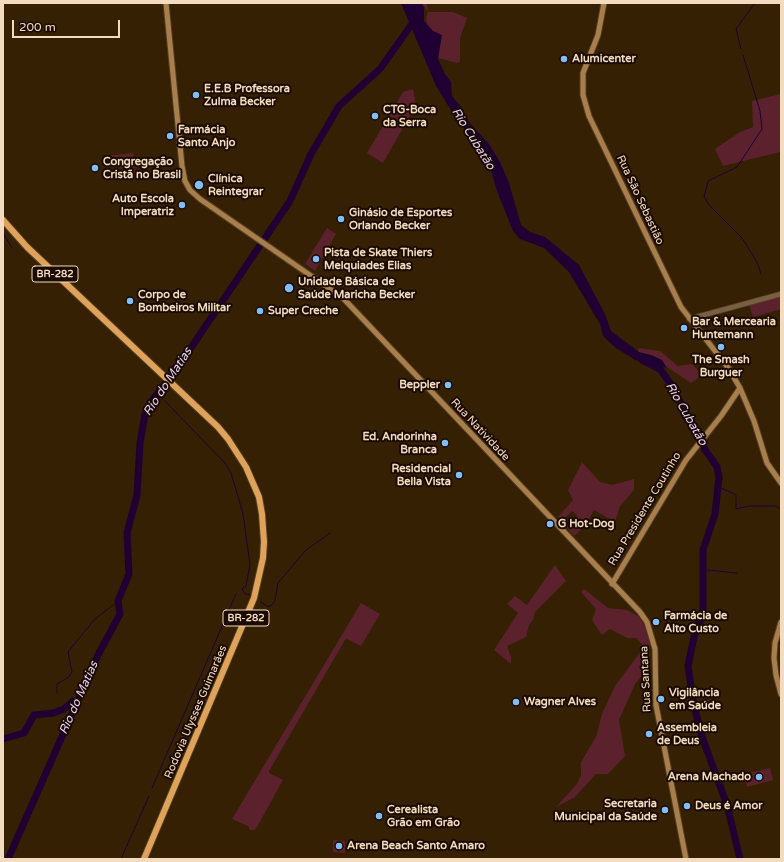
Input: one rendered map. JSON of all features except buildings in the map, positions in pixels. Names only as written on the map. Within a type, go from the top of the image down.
[{"type":"highway","name":"Rodovia Ulysses Guimarães","points":[[3,220],[27,247],[218,427],[235,448],[246,467],[258,498],[262,514],[264,553],[258,585],[250,610],[144,859]]},
{"type":"main road","name":"Rua Natividade","points":[[166,3],[182,166],[185,181],[190,190],[200,199],[328,286],[350,305],[612,584],[643,615],[653,638]]},
{"type":"main road","name":"Rua São Sebastião","points":[[604,3],[598,35],[583,73],[585,103],[592,123],[668,282],[689,319],[726,365],[740,388],[752,414],[767,463],[781,483]]},
{"type":"main road","name":"Rua Presidente Coutinho","points":[[612,584],[690,455],[721,416],[740,388]]},
{"type":"main road","points":[[781,622],[775,643],[774,658],[776,675],[781,694]]},
{"type":"main road","name":"Rua Santana","points":[[653,638],[656,705],[686,859]]},
{"type":"street","points":[[689,319],[781,294]]},
{"type":"shaded area","points":[[422,3],[427,3],[428,12]]},
{"type":"shaded area","points":[[428,12],[453,12],[467,18],[460,38],[460,62],[457,63],[435,57],[426,19]]},
{"type":"shaded area","points":[[413,89],[416,105],[383,163],[367,153],[403,92]]},
{"type":"shaded area","points":[[781,94],[781,155],[780,152],[723,166],[715,149],[740,132],[753,127],[752,101]]},
{"type":"shaded area","points":[[133,153],[136,180],[107,156]]},
{"type":"shaded area","points":[[327,228],[336,234],[315,271],[305,264]]},
{"type":"shaded area","points":[[781,296],[781,309],[753,317],[749,305]]},
{"type":"shaded area","points":[[639,348],[660,351],[678,366],[692,364],[699,372],[698,378],[691,383],[652,357],[638,352]]},
{"type":"shaded area","points":[[582,462],[600,482],[612,485],[634,479],[634,490],[620,506],[615,522],[594,510],[585,526],[574,536],[566,527],[577,515],[572,511],[560,522],[558,517],[573,500],[568,490]]},
{"type":"shaded area","points":[[555,565],[566,581],[535,612],[533,620],[529,625],[526,637],[507,646],[511,657],[511,664],[494,650],[518,613],[507,604],[515,596],[527,605]]},
{"type":"shaded area","points":[[584,589],[608,608],[627,610],[638,616],[644,624],[650,645],[650,665],[635,684],[619,720],[625,756],[608,774],[596,774],[575,797],[556,807],[577,784],[581,775],[581,762],[596,737],[602,714],[615,686],[644,647],[636,638],[627,638],[610,629],[602,635],[592,620],[596,609],[581,592]]},
{"type":"shaded area","points":[[361,603],[380,614],[361,646],[347,639],[345,640],[269,771],[269,773],[283,780],[257,827],[254,830],[250,830],[248,826],[232,819]]},
{"type":"shaded area","name":"Arena Machado","points":[[770,768],[773,780],[747,787],[744,774]]},
{"type":"shaded area","name":"Arena Beach Santo Amaro","points":[[333,840],[345,841],[345,853],[333,852]]},
{"type":"water","points":[[401,3],[421,3],[424,7],[424,21],[433,31],[442,35],[438,59],[445,74],[451,82],[452,96],[461,107],[469,122],[489,144],[500,162],[509,183],[521,225],[530,232],[545,237],[579,265],[605,314],[611,331],[639,352],[662,360],[667,368],[635,360],[616,348],[603,336],[600,324],[569,272],[544,248],[520,239],[513,231],[497,191],[489,164],[454,115],[436,86]]},
{"type":"waterway","points":[[741,49],[736,29],[755,3]]},
{"type":"waterway","name":"Rio do Matias","points":[[8,859],[98,655],[120,614],[118,601],[129,574],[127,533],[137,495],[140,443],[145,414],[151,402],[176,370],[290,201],[311,154],[339,106],[380,69],[414,21]]},
{"type":"waterway","points":[[743,55],[760,111],[762,129],[737,167],[708,181],[704,197],[709,205],[742,238],[757,262],[761,274]]},
{"type":"waterway","points":[[3,233],[12,248]]},
{"type":"waterway","name":"Rio Cubatão","points":[[642,360],[660,369],[670,383],[706,451],[717,467],[719,477],[715,514],[703,550],[703,614],[694,637],[688,666],[694,705],[701,734],[727,805],[740,859]]},
{"type":"waterway","points":[[157,393],[225,463],[231,473],[243,514],[250,565],[246,586],[242,589],[245,594],[251,595]]},
{"type":"waterway","points":[[719,487],[736,495],[736,509],[749,506],[775,506],[781,509]]},
{"type":"waterway","points":[[261,602],[268,607],[272,605],[275,600],[278,583],[306,550],[330,533]]},
{"type":"waterway","points":[[702,566],[707,570],[737,573]]},
{"type":"waterway","points":[[152,788],[236,594]]},
{"type":"waterway","points":[[57,693],[57,684],[69,677],[72,672],[68,652],[94,620],[118,601]]},
{"type":"waterway","points":[[3,739],[24,733],[34,715],[53,713],[64,709],[73,701],[78,700]]},
{"type":"waterway","points":[[121,859],[149,796]]},
{"type":"place","name":"Alumicenter","points":[[564,59]]},
{"type":"place","name":"E.E.B Professora Zulma Becker","points":[[196,95]]},
{"type":"place","name":"CTG-Boca da Serra","points":[[375,116]]},
{"type":"place","name":"Farmácia Santo Anjo","points":[[170,136]]},
{"type":"place","name":"Congregação Cristã no Brasil","points":[[95,168]]},
{"type":"place","name":"Clínica Reintegrar","points":[[199,185]]},
{"type":"place","name":"Auto Escola Imperatriz","points":[[182,205]]},
{"type":"place","name":"Ginásio de Esportes Orlando Becker","points":[[341,219]]},
{"type":"place","name":"Pista de Skate Thiers Melquiades Elias","points":[[316,259]]},
{"type":"place","name":"Unidade Básica de Saúde Maricha Becker","points":[[289,288]]},
{"type":"place","name":"Corpo de Bombeiros Militar","points":[[130,301]]},
{"type":"place","name":"Super Creche","points":[[260,311]]},
{"type":"place","name":"Bar & Mercearia Huntemann","points":[[684,328]]},
{"type":"place","name":"The Smash Burguer","points":[[721,347]]},
{"type":"place","name":"Beppler","points":[[448,385]]},
{"type":"place","name":"Ed. Andorinha Branca","points":[[445,443]]},
{"type":"place","name":"Residencial Bella Vista","points":[[459,475]]},
{"type":"place","name":"G Hot-Dog","points":[[550,524]]},
{"type":"place","name":"Farmácia de Alto Custo","points":[[656,622]]},
{"type":"place","name":"Vigilância em Saúde","points":[[661,699]]},
{"type":"place","name":"Wagner Alves","points":[[516,702]]},
{"type":"place","name":"Assembleia de Deus","points":[[649,734]]},
{"type":"place","name":"Arena Machado","points":[[759,777]]},
{"type":"place","name":"Deus é Amor","points":[[687,806]]},
{"type":"place","name":"Secretaria Municipal da Saúde","points":[[665,810]]},
{"type":"place","name":"Cerealista Grão em Grão","points":[[379,816]]},
{"type":"place","name":"Arena Beach Santo Amaro","points":[[339,846]]}]
